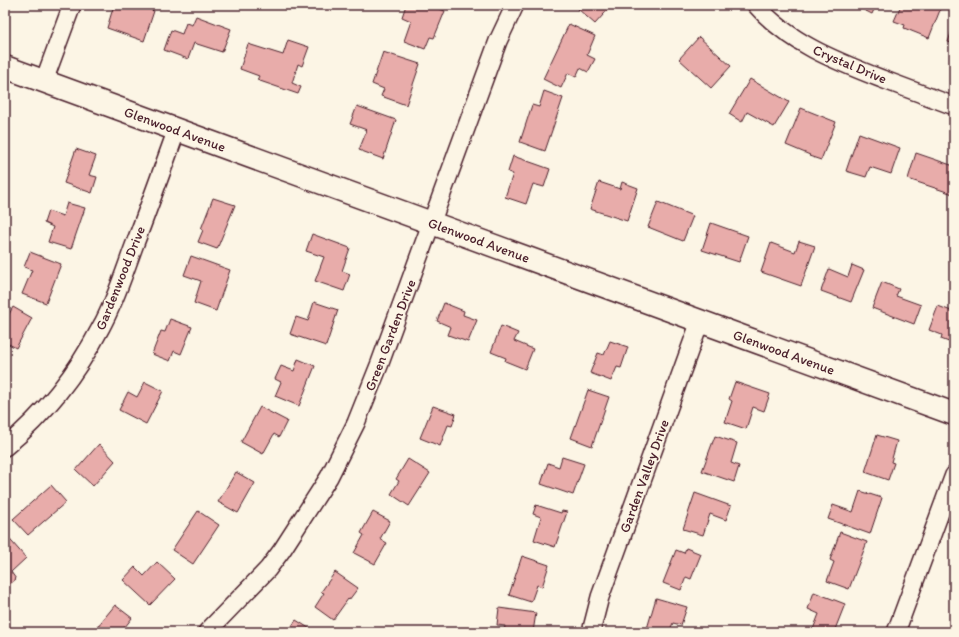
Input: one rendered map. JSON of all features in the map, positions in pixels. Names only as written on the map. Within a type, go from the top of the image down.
[{"type":"street","points":[[44,81],[72,5]]},
{"type":"street","name":"Green Garden Drive","points":[[208,632],[268,569],[282,550],[329,477],[356,423],[380,363],[498,41],[515,5]]},
{"type":"street","name":"Crystal Drive","points":[[756,5],[777,25],[816,52],[842,64],[954,106]]},
{"type":"street","name":"Glenwood Avenue","points":[[5,67],[954,414]]},
{"type":"street","name":"Gardenwood Drive","points":[[5,447],[38,417],[61,390],[79,365],[101,327],[115,298],[177,129]]},
{"type":"street","name":"Garden Valley Drive","points":[[591,632],[600,597],[700,321]]},
{"type":"street","points":[[896,632],[954,475]]},
{"type":"building","points":[[114,5],[136,5],[154,11],[144,41],[107,28]]},
{"type":"building","points":[[406,5],[429,5],[445,11],[434,38],[430,37],[425,49],[404,41],[411,21],[402,17]]},
{"type":"building","points":[[582,5],[612,5],[595,24],[578,9]]},
{"type":"building","points":[[854,5],[876,5],[872,14]]},
{"type":"building","points":[[901,5],[942,5],[929,38],[904,28],[905,25],[894,21]]},
{"type":"building","points":[[196,16],[231,29],[222,52],[194,43],[188,59],[164,50],[171,30],[182,34],[186,23],[192,25]]},
{"type":"building","points":[[569,24],[595,36],[587,55],[595,59],[588,72],[580,68],[576,77],[568,73],[561,88],[543,79]]},
{"type":"building","points":[[954,24],[954,44],[948,42]]},
{"type":"building","points":[[699,37],[731,66],[711,88],[679,59]]},
{"type":"building","points":[[288,40],[309,47],[302,66],[298,64],[292,83],[301,87],[298,94],[257,80],[259,76],[240,69],[248,44],[283,55]]},
{"type":"building","points":[[383,52],[420,64],[406,105],[381,96],[384,89],[372,84]]},
{"type":"building","points":[[750,79],[789,102],[774,127],[747,112],[742,122],[729,114]]},
{"type":"building","points":[[544,91],[563,98],[545,151],[520,142],[532,105],[539,107]]},
{"type":"building","points":[[357,106],[396,120],[383,159],[359,150],[367,130],[350,124]]},
{"type":"building","points":[[801,108],[836,122],[821,160],[786,145]]},
{"type":"building","points":[[859,133],[900,148],[891,174],[870,167],[866,177],[846,171]]},
{"type":"building","points":[[76,149],[96,156],[89,175],[97,177],[92,193],[64,183]]},
{"type":"building","points":[[916,153],[954,166],[953,194],[908,179]]},
{"type":"building","points":[[513,156],[550,169],[544,187],[533,184],[526,204],[505,197],[513,174],[508,172]]},
{"type":"building","points":[[599,182],[620,189],[622,182],[638,188],[627,221],[590,209]]},
{"type":"building","points":[[213,198],[235,205],[217,249],[198,242],[203,230],[201,229]]},
{"type":"building","points":[[658,202],[693,216],[683,241],[648,227]]},
{"type":"building","points":[[67,203],[85,208],[71,249],[48,242],[53,227],[44,223],[48,211],[63,216]]},
{"type":"building","points":[[711,223],[748,236],[739,262],[702,250]]},
{"type":"building","points":[[312,234],[350,248],[342,271],[350,274],[344,291],[315,281],[324,257],[306,251]]},
{"type":"building","points":[[799,241],[815,246],[801,286],[761,272],[771,243],[795,252]]},
{"type":"building","points":[[30,252],[61,264],[46,303],[22,294],[32,270],[24,267]]},
{"type":"building","points":[[191,256],[230,270],[216,311],[194,303],[201,281],[184,275]]},
{"type":"building","points":[[852,265],[864,270],[851,302],[821,291],[829,269],[848,277]]},
{"type":"building","points":[[882,282],[899,289],[896,296],[921,305],[914,324],[872,308]]},
{"type":"building","points":[[314,302],[338,310],[326,346],[290,334],[296,317],[308,321]]},
{"type":"building","points":[[444,303],[464,311],[463,315],[477,320],[468,342],[448,335],[451,327],[437,321]]},
{"type":"building","points":[[938,306],[954,312],[954,344],[941,339],[942,335],[929,330]]},
{"type":"building","points":[[13,307],[32,318],[16,348],[5,342],[5,321]]},
{"type":"building","points":[[170,319],[192,327],[181,354],[174,351],[170,361],[152,354],[161,331],[165,332]]},
{"type":"building","points":[[501,326],[518,333],[514,341],[533,349],[525,369],[505,361],[506,358],[491,352]]},
{"type":"building","points":[[610,341],[628,347],[621,368],[617,367],[611,381],[590,373],[598,353],[604,355]]},
{"type":"building","points":[[298,359],[315,366],[299,406],[275,396],[281,382],[275,379],[281,366],[294,371]]},
{"type":"building","points":[[145,382],[163,391],[146,424],[119,410],[128,392],[137,397]]},
{"type":"building","points":[[735,382],[770,394],[764,411],[753,407],[746,429],[725,422],[732,401],[729,399]]},
{"type":"building","points":[[588,390],[609,397],[592,446],[571,438]]},
{"type":"building","points":[[433,406],[456,414],[452,426],[448,425],[440,446],[420,438]]},
{"type":"building","points":[[260,407],[287,421],[279,437],[274,434],[263,454],[241,442]]},
{"type":"building","points":[[877,435],[897,441],[891,462],[894,463],[888,480],[865,472]]},
{"type":"building","points":[[715,436],[737,443],[731,463],[739,466],[734,482],[702,471]]},
{"type":"building","points":[[99,444],[115,461],[93,486],[76,470]]},
{"type":"building","points":[[562,457],[584,464],[573,495],[541,484],[548,463],[559,467]]},
{"type":"building","points":[[408,459],[430,473],[409,506],[391,494],[399,481],[396,479]]},
{"type":"building","points":[[236,472],[255,483],[238,513],[218,502]]},
{"type":"building","points":[[51,485],[66,502],[28,535],[13,519]]},
{"type":"building","points":[[860,491],[882,498],[870,534],[828,519],[833,505],[853,512]]},
{"type":"building","points":[[695,493],[731,506],[726,520],[710,514],[703,535],[683,529]]},
{"type":"building","points":[[536,505],[561,513],[562,511],[567,512],[555,547],[534,540],[541,517],[533,514]]},
{"type":"building","points":[[198,511],[219,525],[193,564],[172,550]]},
{"type":"building","points":[[373,512],[390,521],[380,539],[387,543],[375,564],[354,553],[364,535],[361,533]]},
{"type":"building","points":[[840,532],[867,542],[849,589],[827,581],[834,562],[830,560]]},
{"type":"building","points":[[5,534],[26,558],[11,572],[16,579],[5,588]]},
{"type":"building","points":[[686,548],[701,554],[691,579],[686,577],[681,590],[663,583],[676,550],[684,553]]},
{"type":"building","points":[[522,556],[549,565],[542,587],[537,585],[531,602],[509,595]]},
{"type":"building","points":[[157,562],[175,579],[150,605],[123,580],[135,567],[144,576]]},
{"type":"building","points":[[335,572],[358,588],[333,620],[315,607],[324,593],[321,592]]},
{"type":"building","points":[[814,592],[845,604],[834,632],[812,632],[819,614],[808,609]]},
{"type":"building","points":[[656,598],[687,607],[681,625],[673,623],[669,632],[646,632]]},
{"type":"building","points":[[115,605],[132,618],[121,632],[93,632]]},
{"type":"building","points":[[499,608],[536,613],[533,632],[504,632],[505,626],[497,625]]},
{"type":"building","points":[[296,620],[315,632],[288,632]]}]
